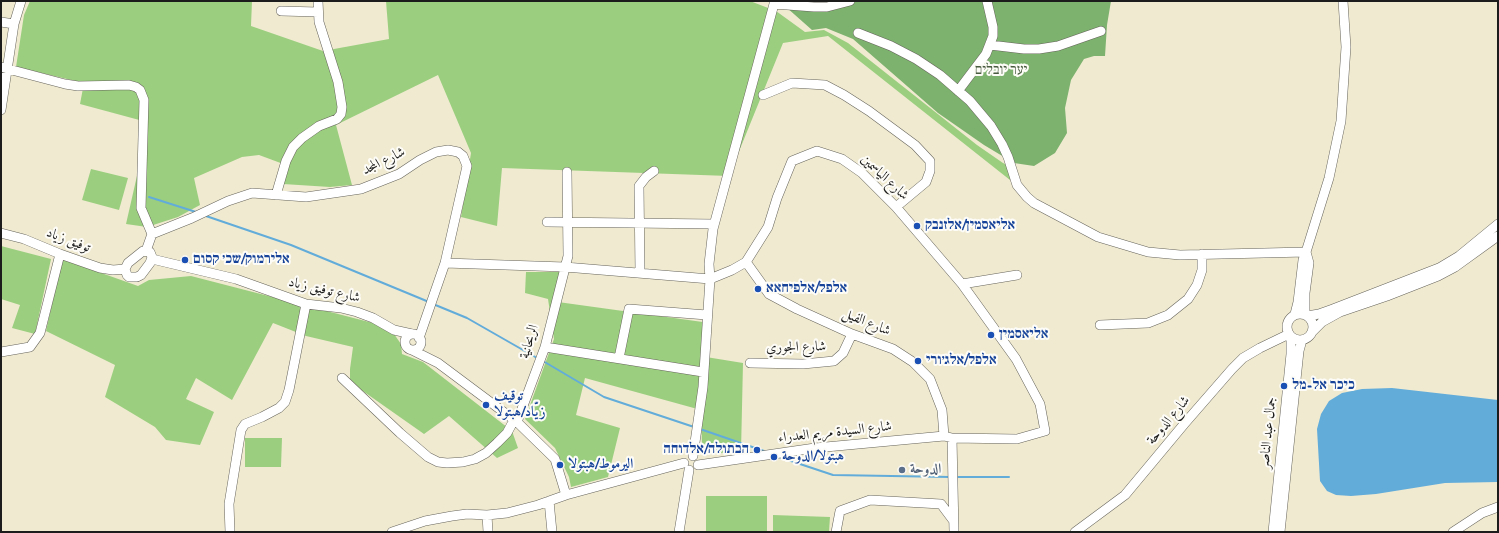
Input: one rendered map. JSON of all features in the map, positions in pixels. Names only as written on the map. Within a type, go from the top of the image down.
[{"type":"street","points":[[1,110],[4,100],[4,68],[21,1]]},
{"type":"street","points":[[276,196],[286,161],[293,147],[302,138],[319,126],[337,119],[341,114],[342,106],[338,82],[322,34],[318,12],[318,1]]},
{"type":"street","points":[[693,456],[704,372],[710,279],[709,264],[714,224],[774,4],[814,7],[850,1]]},
{"type":"street","points":[[958,91],[986,54],[993,36],[993,27],[987,1]]},
{"type":"street","points":[[1343,1],[1346,47],[1341,121],[1329,178],[1306,252],[1302,260],[1301,278],[1295,314],[1287,323],[1287,330],[1290,335],[1298,340],[1302,340],[1309,336],[1330,316],[1423,282],[1455,267],[1498,236]]},
{"type":"street","points":[[281,11],[318,12]]},
{"type":"street","points":[[1,22],[14,24]]},
{"type":"street","points":[[990,45],[1024,49],[1039,49],[1058,46],[1101,30]]},
{"type":"street","points":[[858,33],[891,46],[916,59],[940,75],[970,101],[991,126],[1008,157],[1017,184],[1027,197],[1034,203],[1098,237],[1148,252],[1180,255],[1306,252]]},
{"type":"street","points":[[4,68],[65,84],[78,86],[129,85],[140,90],[144,100],[141,208],[152,234],[146,251]]},
{"type":"street","points":[[763,95],[792,83],[825,85],[863,107],[915,145],[930,161],[930,171],[926,182],[896,206]]},
{"type":"street","name":"شارع المجد","points":[[152,234],[192,218],[228,201],[252,193],[276,196],[306,197],[361,189],[399,174],[420,160],[436,152],[448,150],[458,152],[463,156],[467,166],[445,263],[417,338],[406,338],[409,348]]},
{"type":"street","name":"شارع الياسمين","points":[[710,279],[732,270],[746,262],[768,227],[777,198],[792,161],[817,151],[842,159],[862,173],[896,206],[962,284],[1016,359],[1040,404],[1045,431],[1017,439],[948,437]]},
{"type":"street","points":[[640,273],[638,223],[639,186],[646,177],[654,171]]},
{"type":"street","name":"الريحانية","points":[[342,378],[400,433],[428,457],[438,462],[447,464],[475,459],[486,453],[497,443],[516,421],[545,347],[568,256],[567,172]]},
{"type":"street","points":[[547,222],[714,224]]},
{"type":"street","points":[[1295,314],[1319,314],[1444,265],[1459,256],[1498,224]]},
{"type":"street","name":"توفيق زياد","points":[[1,233],[24,239],[100,268],[113,270],[125,269]]},
{"type":"street","points":[[140,252],[150,252],[152,259],[137,277],[129,277],[127,275],[125,269],[128,263],[140,252]]},
{"type":"street","points":[[1306,252],[1309,263],[1305,293],[1306,315],[1313,324],[1312,332]]},
{"type":"street","points":[[1,352],[30,347],[40,333],[60,254]]},
{"type":"street","points":[[1100,325],[1148,323],[1168,315],[1188,299],[1197,284],[1202,270],[1202,254]]},
{"type":"street","name":"شارع توفيق زياد","points":[[152,259],[236,279],[306,304],[341,308],[357,312],[373,318],[394,330]]},
{"type":"street","name":"شارع الفيل","points":[[746,262],[769,294],[797,309],[852,334],[893,349],[913,362],[930,379],[942,410],[948,437],[954,532]]},
{"type":"street","points":[[445,263],[565,267],[710,279]]},
{"type":"street","points":[[962,284],[1017,275]]},
{"type":"street","points":[[230,532],[230,504],[241,430],[245,424],[274,411],[285,402],[306,304]]},
{"type":"street","points":[[619,358],[629,309],[707,315]]},
{"type":"street","points":[[394,330],[417,338],[438,363]]},
{"type":"street","points":[[394,330],[409,348],[438,363],[516,421],[555,459],[566,495]]},
{"type":"street","name":"شارع الجوري","points":[[750,363],[803,364],[834,361],[843,353],[852,334]]},
{"type":"street","name":"شارع الدوحة","points":[[1075,532],[1125,495],[1243,358],[1260,348],[1290,335]]},
{"type":"street","name":"جمال عبد الناصر","points":[[1273,532],[1291,354],[1290,335]]},
{"type":"street","points":[[409,348],[419,347],[417,338]]},
{"type":"street","name":"جمال عبد الناصر","points":[[1280,532],[1299,351],[1302,340]]},
{"type":"street","points":[[545,347],[704,372]]},
{"type":"street","name":"شارع السيدة مريم العدراء","points":[[698,464],[815,448],[948,437]]},
{"type":"street","points":[[392,532],[425,521],[452,516],[507,513],[566,495],[687,467],[696,469],[698,460],[693,456],[687,457],[687,467],[679,532]]},
{"type":"street","points":[[836,532],[840,511],[870,500],[942,504],[953,520]]},
{"type":"street","points":[[549,501],[552,532]]},
{"type":"street","points":[[1453,532],[1482,513],[1498,507]]},
{"type":"street","points":[[486,515],[488,532]]},
{"type":"green space","points":[[30,1],[252,1],[251,26],[323,51],[389,39],[386,1],[750,1],[776,11],[805,32],[824,30],[848,43],[977,145],[1003,163],[1016,169],[1010,180],[828,36],[783,43],[729,176],[502,168],[497,226],[461,217],[471,153],[438,75],[336,125],[352,185],[330,187],[283,184],[286,165],[259,155],[242,157],[194,178],[200,205],[178,217],[147,227],[126,224],[139,167],[143,121],[80,104],[84,83],[16,67],[24,15]]},
{"type":"green space","name":"יער יובלים","points":[[786,1],[1111,1],[1107,25],[1105,56],[1094,56],[1084,59],[1071,80],[1065,108],[1067,133],[1055,153],[1034,166],[1014,163],[984,145],[938,113],[853,39],[826,28],[812,30],[786,7]]},
{"type":"green space","points":[[91,169],[128,178],[119,210],[82,200]]},
{"type":"green space","points":[[1,246],[51,259],[35,334],[12,328],[20,305],[1,299]]},
{"type":"green space","points":[[62,259],[138,286],[149,280],[191,276],[373,323],[394,334],[401,344],[402,354],[423,362],[512,431],[518,448],[497,458],[449,416],[424,434],[350,382],[353,347],[306,336],[273,323],[232,400],[196,378],[186,399],[214,412],[200,445],[166,440],[155,427],[105,397],[115,365],[46,331]]},
{"type":"green space","points":[[526,272],[562,272],[558,302],[710,323],[706,357],[743,363],[741,452],[706,454],[703,451],[701,410],[585,378],[576,415],[620,428],[608,477],[571,487],[569,477],[555,448],[525,419],[554,339],[548,299],[525,293]]},
{"type":"green space","points":[[245,438],[282,438],[281,467],[245,467]]},
{"type":"green space","points":[[706,496],[767,496],[767,532],[706,532]]},
{"type":"green space","points":[[773,515],[830,517],[829,532],[773,532]]},
{"type":"water","points":[[1392,388],[1498,400],[1498,482],[1445,483],[1376,494],[1351,496],[1336,495],[1327,491],[1320,481],[1317,429],[1321,414],[1329,401],[1342,393],[1362,389]]},
{"type":"waterway","points":[[149,197],[196,212]]},
{"type":"waterway","points":[[206,216],[291,245],[429,302]]},
{"type":"waterway","points":[[433,304],[467,318],[537,358]]},
{"type":"waterway","points":[[543,361],[604,397],[694,427]]},
{"type":"waterway","points":[[700,429],[764,451]]},
{"type":"waterway","points":[[779,457],[833,475],[950,477]]},
{"type":"waterway","points":[[956,477],[1009,477]]},
{"type":"place","name":"אליאסמין/אלזנבק","points":[[917,226]]},
{"type":"place","name":"אלירמוק/שכ׳ קסום","points":[[185,260]]},
{"type":"place","name":"אלפל/אלפיחאא","points":[[758,289]]},
{"type":"place","name":"אליאסמין","points":[[991,335]]},
{"type":"place","name":"אלפל/אלג׳ורי","points":[[918,361]]},
{"type":"place","name":"כיכר אל-מל","points":[[1284,386]]},
{"type":"place","name":"توقيف زيّاد/هبتولا","points":[[486,405]]},
{"type":"place","name":"הבתולה/אלדוחה","points":[[757,450]]},
{"type":"place","name":"هبتولا/الدوحة","points":[[774,457]]},
{"type":"place","name":"اليرموط/هبتولا","points":[[560,465]]},
{"type":"place","name":"الدوحة","points":[[902,470]]}]
